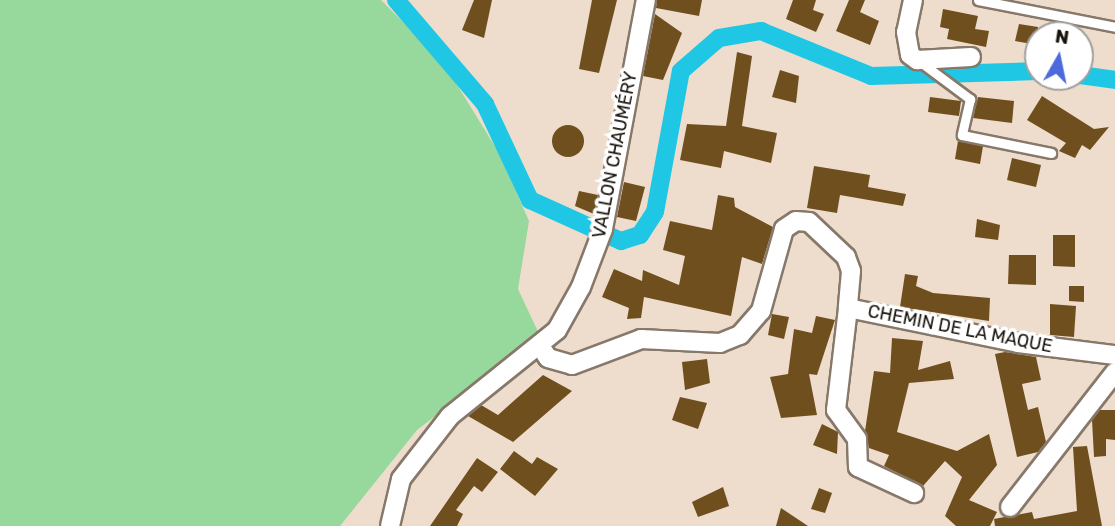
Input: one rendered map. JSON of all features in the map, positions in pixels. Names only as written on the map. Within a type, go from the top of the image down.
[{"type":"street","name":"VALLON CHAUMÉRY","points":[[390,526],[401,479],[450,416],[540,346],[574,300],[601,235],[646,0]]},
{"type":"street","points":[[913,0],[905,47],[923,65],[971,57]]},
{"type":"street","name":"CHEMIN DE LA MAQUE","points":[[540,346],[556,363],[572,365],[640,339],[720,343],[740,335],[761,311],[784,229],[796,221],[808,222],[846,257],[848,308],[1018,343],[1115,355]]},
{"type":"street","points":[[848,308],[836,410],[857,439],[858,467],[914,493]]},
{"type":"street","points":[[1010,507],[1115,372]]},
{"type":"lane","points":[[978,0],[1115,27]]},
{"type":"lane","points":[[923,65],[970,99],[962,135],[1051,153]]},
{"type":"green space","points":[[0,0],[381,0],[443,62],[499,153],[529,221],[518,289],[540,336],[417,430],[340,526],[0,526]]},
{"type":"building","points":[[474,0],[492,0],[484,38],[462,30]]},
{"type":"building","points":[[592,0],[617,0],[599,73],[579,69]]},
{"type":"building","points":[[657,0],[702,0],[699,16],[656,8]]},
{"type":"building","points":[[793,0],[816,0],[813,10],[824,14],[816,32],[786,19]]},
{"type":"building","points":[[849,0],[865,0],[860,12],[879,21],[870,45],[836,31]]},
{"type":"building","points":[[943,9],[978,16],[975,29],[989,31],[986,47],[947,39],[949,29],[940,27]]},
{"type":"building","points":[[655,14],[682,33],[663,80],[643,76]]},
{"type":"building","points":[[1019,24],[1024,25],[1024,43],[1015,41]]},
{"type":"building","points":[[737,52],[752,56],[742,126],[777,133],[771,163],[724,151],[721,168],[680,160],[687,124],[726,126]]},
{"type":"building","points":[[780,70],[799,76],[796,103],[772,97]]},
{"type":"building","points":[[1042,96],[1094,129],[1109,127],[1090,150],[1082,145],[1075,158],[1059,151],[1066,143],[1027,120]]},
{"type":"building","points":[[930,97],[961,101],[959,116],[928,112]]},
{"type":"building","points":[[978,97],[1014,101],[1012,123],[973,118]]},
{"type":"building","points":[[568,125],[579,130],[584,141],[579,152],[568,157],[557,152],[552,141],[557,130]]},
{"type":"building","points":[[958,141],[983,146],[980,164],[955,159]]},
{"type":"building","points":[[1012,158],[1041,165],[1036,187],[1007,180]]},
{"type":"building","points":[[814,166],[870,175],[868,187],[906,194],[903,206],[840,195],[837,213],[807,208]]},
{"type":"building","points":[[624,182],[645,187],[636,221],[617,217]]},
{"type":"building","points":[[579,191],[598,195],[594,214],[575,206]]},
{"type":"building","points":[[718,195],[734,198],[735,207],[773,227],[762,264],[742,257],[731,316],[644,297],[641,318],[627,319],[629,308],[602,297],[614,269],[642,281],[643,270],[679,285],[685,256],[663,250],[670,221],[712,230]]},
{"type":"building","points":[[977,219],[1000,225],[998,240],[975,237]]},
{"type":"building","points":[[1053,235],[1075,235],[1075,267],[1053,266]]},
{"type":"building","points":[[1009,255],[1036,255],[1036,285],[1008,284]]},
{"type":"building","points":[[905,274],[918,276],[916,286],[933,293],[990,298],[989,321],[900,307]]},
{"type":"building","points":[[1069,286],[1084,286],[1084,302],[1069,301]]},
{"type":"building","points":[[1050,304],[1076,306],[1074,337],[1050,335]]},
{"type":"building","points":[[772,314],[789,317],[784,339],[768,335]]},
{"type":"building","points":[[816,316],[835,320],[817,375],[809,374],[817,415],[781,418],[770,377],[788,374],[794,329],[812,333]]},
{"type":"building","points":[[892,338],[923,341],[918,370],[950,361],[954,379],[909,383],[897,432],[957,451],[989,434],[997,465],[969,500],[997,512],[990,526],[956,526],[945,516],[962,477],[945,461],[923,486],[884,466],[889,455],[869,448],[865,431],[874,371],[890,373]]},
{"type":"building","points":[[1005,352],[1036,357],[1041,380],[1022,384],[1028,410],[1038,407],[1046,442],[1038,452],[1017,457],[995,354]]},
{"type":"building","points":[[707,359],[710,383],[685,390],[682,362]]},
{"type":"building","points":[[543,375],[572,391],[513,442],[468,416],[481,405],[498,415]]},
{"type":"building","points":[[680,397],[707,403],[698,429],[672,420]]},
{"type":"building","points":[[1100,410],[1115,410],[1115,440],[1106,439],[1106,456],[1094,457],[1092,420]]},
{"type":"building","points":[[822,424],[838,432],[837,454],[813,445]]},
{"type":"building","points":[[1087,446],[1102,526],[995,526],[994,519],[1032,512],[1034,519],[1077,511],[1073,447]]},
{"type":"building","points":[[514,451],[532,464],[537,457],[558,469],[535,496],[500,469]]},
{"type":"building","points":[[477,458],[498,472],[482,492],[474,486],[456,510],[463,514],[457,526],[430,526]]},
{"type":"building","points":[[723,487],[729,506],[698,517],[692,502]]},
{"type":"building","points":[[819,488],[832,493],[825,513],[811,509]]},
{"type":"building","points":[[781,508],[808,526],[776,526]]},
{"type":"waterway","points":[[396,0],[485,104],[530,200],[621,241],[640,235],[655,212],[681,71],[719,38],[761,31],[871,76],[1024,71]]},
{"type":"waterway","points":[[1094,77],[1115,80]]}]
